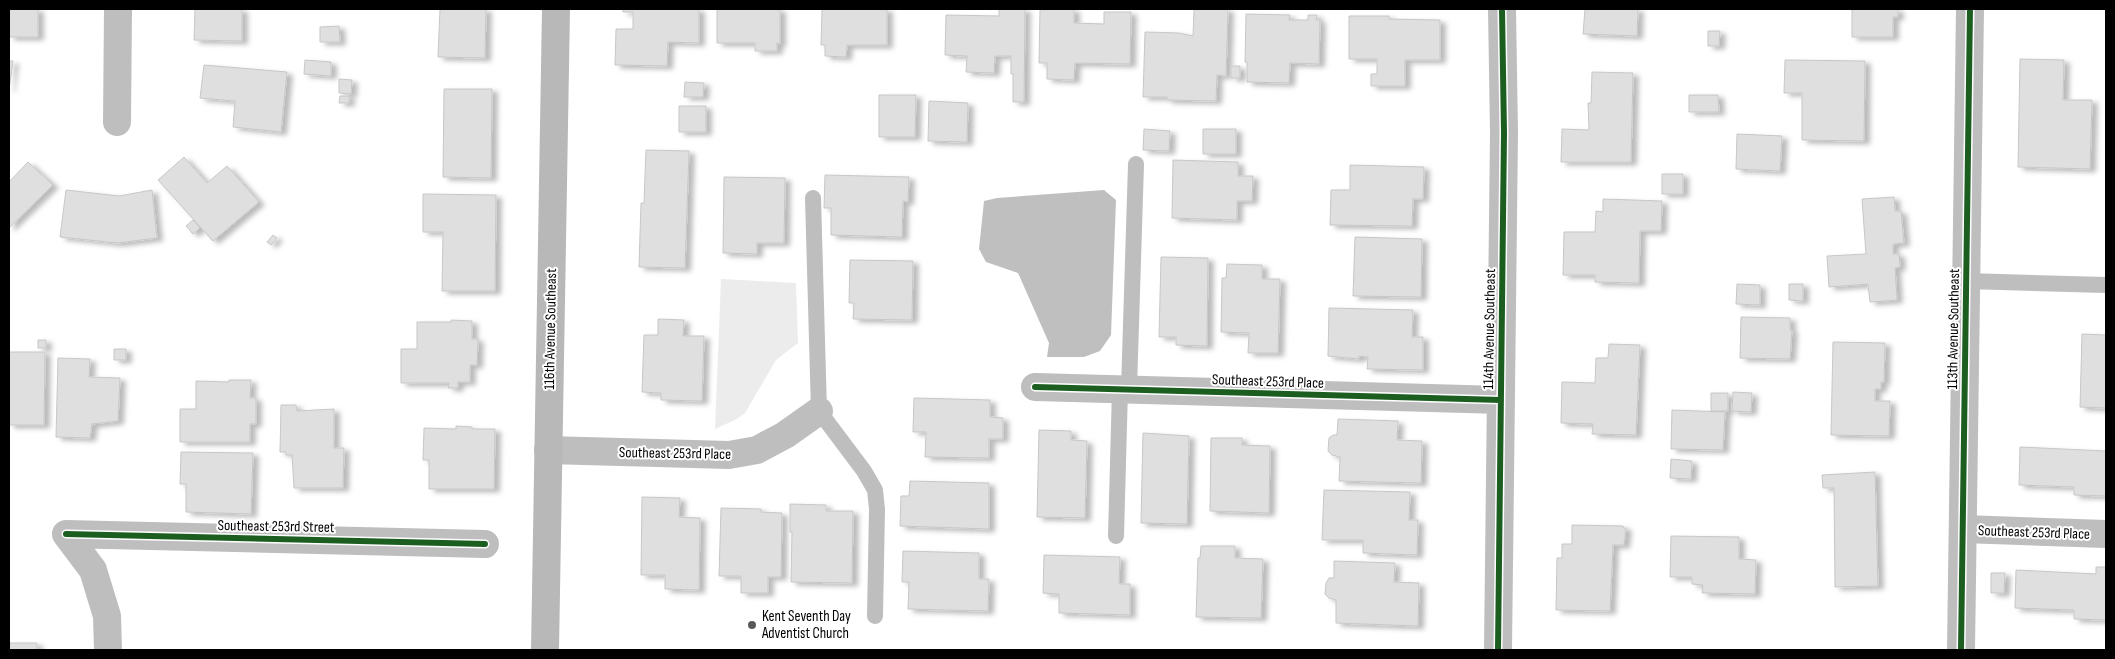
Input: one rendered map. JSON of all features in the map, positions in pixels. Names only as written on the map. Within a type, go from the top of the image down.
[{"type":"main road","name":"116th Avenue Southeast","points":[[545,650],[556,9]]},
{"type":"street","points":[[117,122],[118,9]]},
{"type":"street","name":"114th Avenue Southeast","points":[[1498,650],[1504,143],[1502,9]]},
{"type":"street","name":"113th Avenue Southeast","points":[[1961,650],[1970,9]]},
{"type":"street","name":"Southeast 253rd Place","points":[[1035,386],[1501,400]]},
{"type":"street","name":"Southeast 253rd Place","points":[[548,450],[730,455],[757,450],[785,435],[819,411]]},
{"type":"street","name":"Southeast 253rd Place","points":[[1963,529],[2106,534]]},
{"type":"street","name":"Southeast 253rd Street","points":[[108,650],[107,616],[92,570],[66,534],[485,544]]},
{"type":"lane","points":[[1116,536],[1136,164]]},
{"type":"lane","points":[[813,198],[819,411],[864,471],[875,490],[877,509],[875,616]]},
{"type":"lane","points":[[1966,281],[2106,285]]},
{"type":"shaded area","points":[[1104,190],[1116,200],[1111,335],[1100,351],[1084,357],[1047,357],[1049,343],[1018,273],[986,262],[979,249],[984,201],[997,198]]},
{"type":"shaded area","points":[[721,279],[796,283],[798,343],[776,360],[745,413],[737,419],[715,429]]},
{"type":"building","points":[[9,9],[38,9],[38,37],[9,37]]},
{"type":"building","points":[[195,9],[242,9],[242,41],[194,40]]},
{"type":"building","points":[[440,9],[486,9],[485,58],[438,57]]},
{"type":"building","points":[[623,9],[699,9],[699,43],[668,42],[667,66],[615,65],[616,29],[633,29],[633,12],[623,12]]},
{"type":"building","points":[[717,9],[780,9],[780,44],[777,43],[777,51],[755,51],[755,43],[717,43]]},
{"type":"building","points":[[822,9],[887,9],[887,45],[847,45],[846,57],[825,56],[825,45],[821,45]]},
{"type":"building","points":[[999,9],[1025,9],[1024,102],[1013,102],[1011,56],[995,56],[994,73],[966,72],[967,56],[945,55],[946,15],[999,16]]},
{"type":"building","points":[[1040,9],[1074,9],[1074,23],[1104,24],[1104,12],[1131,12],[1130,64],[1075,63],[1074,80],[1047,79],[1047,63],[1039,63]]},
{"type":"building","points":[[1194,9],[1228,9],[1226,76],[1217,75],[1216,101],[1167,100],[1167,97],[1143,97],[1145,32],[1179,33],[1193,36]]},
{"type":"building","points":[[1585,9],[1638,9],[1637,36],[1583,34]]},
{"type":"building","points":[[1852,9],[1898,9],[1898,17],[1893,17],[1893,37],[1852,37]]},
{"type":"building","points":[[1246,14],[1290,15],[1289,20],[1308,20],[1308,15],[1317,15],[1316,20],[1320,20],[1319,64],[1290,63],[1289,83],[1247,82],[1247,62],[1245,62]]},
{"type":"building","points":[[1349,16],[1389,16],[1389,19],[1440,20],[1440,60],[1405,60],[1405,86],[1371,86],[1371,74],[1377,74],[1377,59],[1349,59]]},
{"type":"building","points":[[339,26],[340,42],[320,42],[320,27]]},
{"type":"building","points":[[1708,31],[1720,31],[1719,46],[1708,46]]},
{"type":"building","points":[[2020,59],[2064,60],[2063,100],[2092,100],[2090,169],[2018,167]]},
{"type":"building","points":[[305,60],[331,62],[331,76],[304,74]]},
{"type":"building","points":[[1785,60],[1865,61],[1864,141],[1802,140],[1802,93],[1784,93]]},
{"type":"building","points":[[9,61],[13,61],[9,90]]},
{"type":"building","points":[[204,65],[287,72],[281,132],[233,127],[235,101],[200,98]]},
{"type":"building","points":[[1231,66],[1240,66],[1240,78],[1231,78]]},
{"type":"building","points":[[1592,72],[1633,73],[1631,162],[1561,162],[1562,129],[1589,130],[1588,103],[1591,103]]},
{"type":"building","points":[[339,79],[352,80],[351,94],[339,93]]},
{"type":"building","points":[[685,82],[704,83],[703,97],[684,97]]},
{"type":"building","points":[[444,89],[492,89],[491,178],[443,177]]},
{"type":"building","points":[[879,95],[916,95],[915,137],[879,137]]},
{"type":"building","points":[[1689,95],[1718,95],[1719,112],[1689,112]]},
{"type":"building","points":[[340,96],[349,96],[349,103],[339,103]]},
{"type":"building","points":[[929,101],[968,103],[967,142],[928,141]]},
{"type":"building","points":[[679,106],[706,106],[706,132],[679,132]]},
{"type":"building","points":[[1144,129],[1170,131],[1169,151],[1143,150]]},
{"type":"building","points":[[1203,129],[1236,129],[1236,154],[1203,154]]},
{"type":"building","points":[[1737,134],[1782,136],[1780,171],[1736,169]]},
{"type":"building","points":[[646,150],[689,151],[685,268],[639,267],[641,203],[644,203]]},
{"type":"building","points":[[184,157],[207,183],[227,166],[259,202],[213,241],[158,180]]},
{"type":"building","points":[[1173,160],[1238,162],[1238,176],[1253,176],[1252,201],[1237,201],[1237,220],[1172,218]]},
{"type":"building","points":[[28,162],[53,185],[9,228],[9,182]]},
{"type":"building","points":[[1350,165],[1424,167],[1423,199],[1413,199],[1412,226],[1330,225],[1331,190],[1350,190]]},
{"type":"building","points":[[1662,174],[1683,174],[1683,194],[1662,194]]},
{"type":"building","points":[[825,175],[909,177],[908,202],[903,201],[902,237],[831,235],[831,208],[824,208]]},
{"type":"building","points":[[724,177],[785,178],[784,243],[757,243],[757,254],[723,253]]},
{"type":"building","points":[[66,190],[119,196],[152,190],[157,238],[117,243],[60,237]]},
{"type":"building","points":[[423,194],[496,195],[495,291],[442,291],[443,232],[423,232]]},
{"type":"building","points":[[1894,197],[1895,211],[1901,211],[1904,243],[1893,244],[1893,254],[1899,254],[1900,267],[1895,268],[1897,300],[1870,302],[1868,284],[1829,287],[1827,256],[1866,254],[1862,199]]},
{"type":"building","points":[[1603,199],[1662,201],[1661,231],[1640,231],[1639,283],[1595,282],[1595,275],[1563,275],[1564,232],[1595,232],[1596,211],[1603,212]]},
{"type":"building","points":[[193,220],[200,228],[193,234],[186,226]]},
{"type":"building","points":[[273,235],[277,238],[271,245],[267,242]]},
{"type":"building","points":[[1355,237],[1422,239],[1421,297],[1353,296]]},
{"type":"building","points":[[1161,257],[1208,258],[1207,346],[1176,345],[1176,337],[1159,337]]},
{"type":"building","points":[[850,260],[913,261],[912,320],[853,319],[854,303],[849,303]]},
{"type":"building","points":[[1227,264],[1262,265],[1262,279],[1280,279],[1278,353],[1248,353],[1249,333],[1221,332],[1222,278],[1226,278]]},
{"type":"building","points":[[1737,284],[1760,285],[1760,305],[1736,304]]},
{"type":"building","points":[[1789,284],[1803,284],[1803,301],[1789,300]]},
{"type":"building","points":[[1329,308],[1413,310],[1412,337],[1423,337],[1423,370],[1367,369],[1368,357],[1359,356],[1359,359],[1328,356]]},
{"type":"building","points":[[1741,317],[1790,318],[1790,330],[1792,330],[1790,359],[1740,358]]},
{"type":"building","points":[[658,319],[684,320],[683,336],[704,336],[702,401],[661,400],[661,393],[642,392],[644,335],[658,335]]},
{"type":"building","points":[[451,320],[472,321],[472,339],[478,339],[477,365],[470,365],[470,382],[458,382],[458,388],[448,388],[449,383],[401,383],[401,349],[417,349],[417,322],[451,322]]},
{"type":"building","points":[[2082,334],[2106,335],[2106,408],[2080,407]]},
{"type":"building","points":[[38,340],[46,340],[46,348],[38,348]]},
{"type":"building","points":[[1833,342],[1885,343],[1884,382],[1881,382],[1881,389],[1875,389],[1875,401],[1890,401],[1889,436],[1831,435]]},
{"type":"building","points":[[1609,344],[1640,345],[1636,435],[1592,434],[1593,424],[1561,423],[1562,382],[1595,383],[1596,358],[1608,358]]},
{"type":"building","points":[[114,349],[126,349],[126,360],[114,360]]},
{"type":"building","points":[[9,352],[45,352],[44,425],[9,425]]},
{"type":"building","points":[[58,358],[90,359],[89,377],[120,378],[118,421],[92,424],[90,438],[56,437]]},
{"type":"building","points":[[229,380],[251,380],[250,398],[256,398],[256,424],[250,424],[250,442],[180,442],[180,409],[196,409],[196,381],[229,382]]},
{"type":"building","points":[[1733,392],[1752,393],[1751,412],[1732,411]]},
{"type":"building","points":[[1711,393],[1728,393],[1728,411],[1711,411]]},
{"type":"building","points":[[914,398],[990,400],[990,417],[1003,418],[1003,439],[989,439],[989,458],[925,457],[926,432],[913,432]]},
{"type":"building","points":[[281,405],[296,405],[297,411],[334,409],[334,448],[344,448],[343,488],[294,488],[292,455],[280,452]]},
{"type":"building","points":[[1672,410],[1725,412],[1723,450],[1671,449]]},
{"type":"building","points":[[1338,419],[1398,421],[1397,440],[1422,441],[1421,483],[1339,481],[1340,457],[1332,455],[1328,451],[1329,438],[1337,435]]},
{"type":"building","points":[[456,426],[472,427],[472,429],[495,429],[494,489],[429,489],[429,460],[423,460],[424,428],[456,429]]},
{"type":"building","points":[[1039,430],[1071,431],[1071,440],[1087,441],[1085,518],[1037,517]]},
{"type":"building","points":[[1143,433],[1189,436],[1187,524],[1141,523]]},
{"type":"building","points":[[1211,438],[1242,438],[1242,445],[1270,446],[1269,513],[1210,511]]},
{"type":"building","points":[[2020,447],[2106,451],[2106,496],[2074,495],[2074,487],[2019,485]]},
{"type":"building","points":[[181,452],[253,453],[251,514],[186,512],[186,484],[180,484]]},
{"type":"building","points":[[1671,459],[1692,461],[1691,479],[1670,478]]},
{"type":"building","points":[[1875,472],[1878,586],[1835,587],[1834,488],[1823,488],[1822,475]]},
{"type":"building","points":[[910,481],[989,483],[989,529],[900,526],[901,496],[909,496]]},
{"type":"building","points":[[1324,490],[1410,492],[1409,520],[1418,520],[1417,555],[1363,553],[1363,540],[1322,540]]},
{"type":"building","points":[[642,497],[680,498],[679,517],[700,518],[699,590],[665,589],[665,575],[641,575]]},
{"type":"building","points":[[790,504],[826,505],[826,511],[853,511],[852,583],[791,582],[792,532],[790,532]]},
{"type":"building","points":[[721,508],[761,509],[761,512],[782,513],[781,577],[768,577],[768,593],[741,593],[741,576],[719,576]]},
{"type":"building","points":[[1572,525],[1623,526],[1623,528],[1626,528],[1624,545],[1613,545],[1610,611],[1556,610],[1557,558],[1562,558],[1562,544],[1572,544]]},
{"type":"building","points":[[1671,536],[1739,537],[1739,559],[1756,560],[1755,594],[1702,593],[1703,585],[1692,584],[1692,577],[1670,577]]},
{"type":"building","points":[[1201,546],[1235,546],[1235,558],[1263,559],[1261,618],[1196,617],[1198,558],[1200,558]]},
{"type":"building","points":[[903,551],[979,553],[979,579],[989,579],[988,611],[908,609],[909,582],[902,582]]},
{"type":"building","points":[[1044,555],[1120,557],[1119,584],[1130,584],[1130,615],[1059,613],[1059,594],[1043,593]]},
{"type":"building","points":[[1334,561],[1395,563],[1394,582],[1419,583],[1418,626],[1336,623],[1336,600],[1329,598],[1325,594],[1326,583],[1329,578],[1334,578]]},
{"type":"building","points":[[2096,567],[2106,567],[2106,620],[2074,619],[2074,610],[2015,608],[2016,570],[2096,574]]},
{"type":"building","points":[[1991,573],[2005,573],[2004,593],[1991,593]]},
{"type":"building","points":[[10,643],[37,643],[37,650],[9,650]]},
{"type":"cycle path","points":[[1498,650],[1504,133],[1502,9]]},
{"type":"cycle path","points":[[1961,650],[1970,9]]},
{"type":"cycle path","points":[[1035,387],[1501,400]]},
{"type":"cycle path","points":[[66,534],[485,544]]},
{"type":"place","name":"Kent Seventh Day Adventist Church","points":[[752,625]]}]
